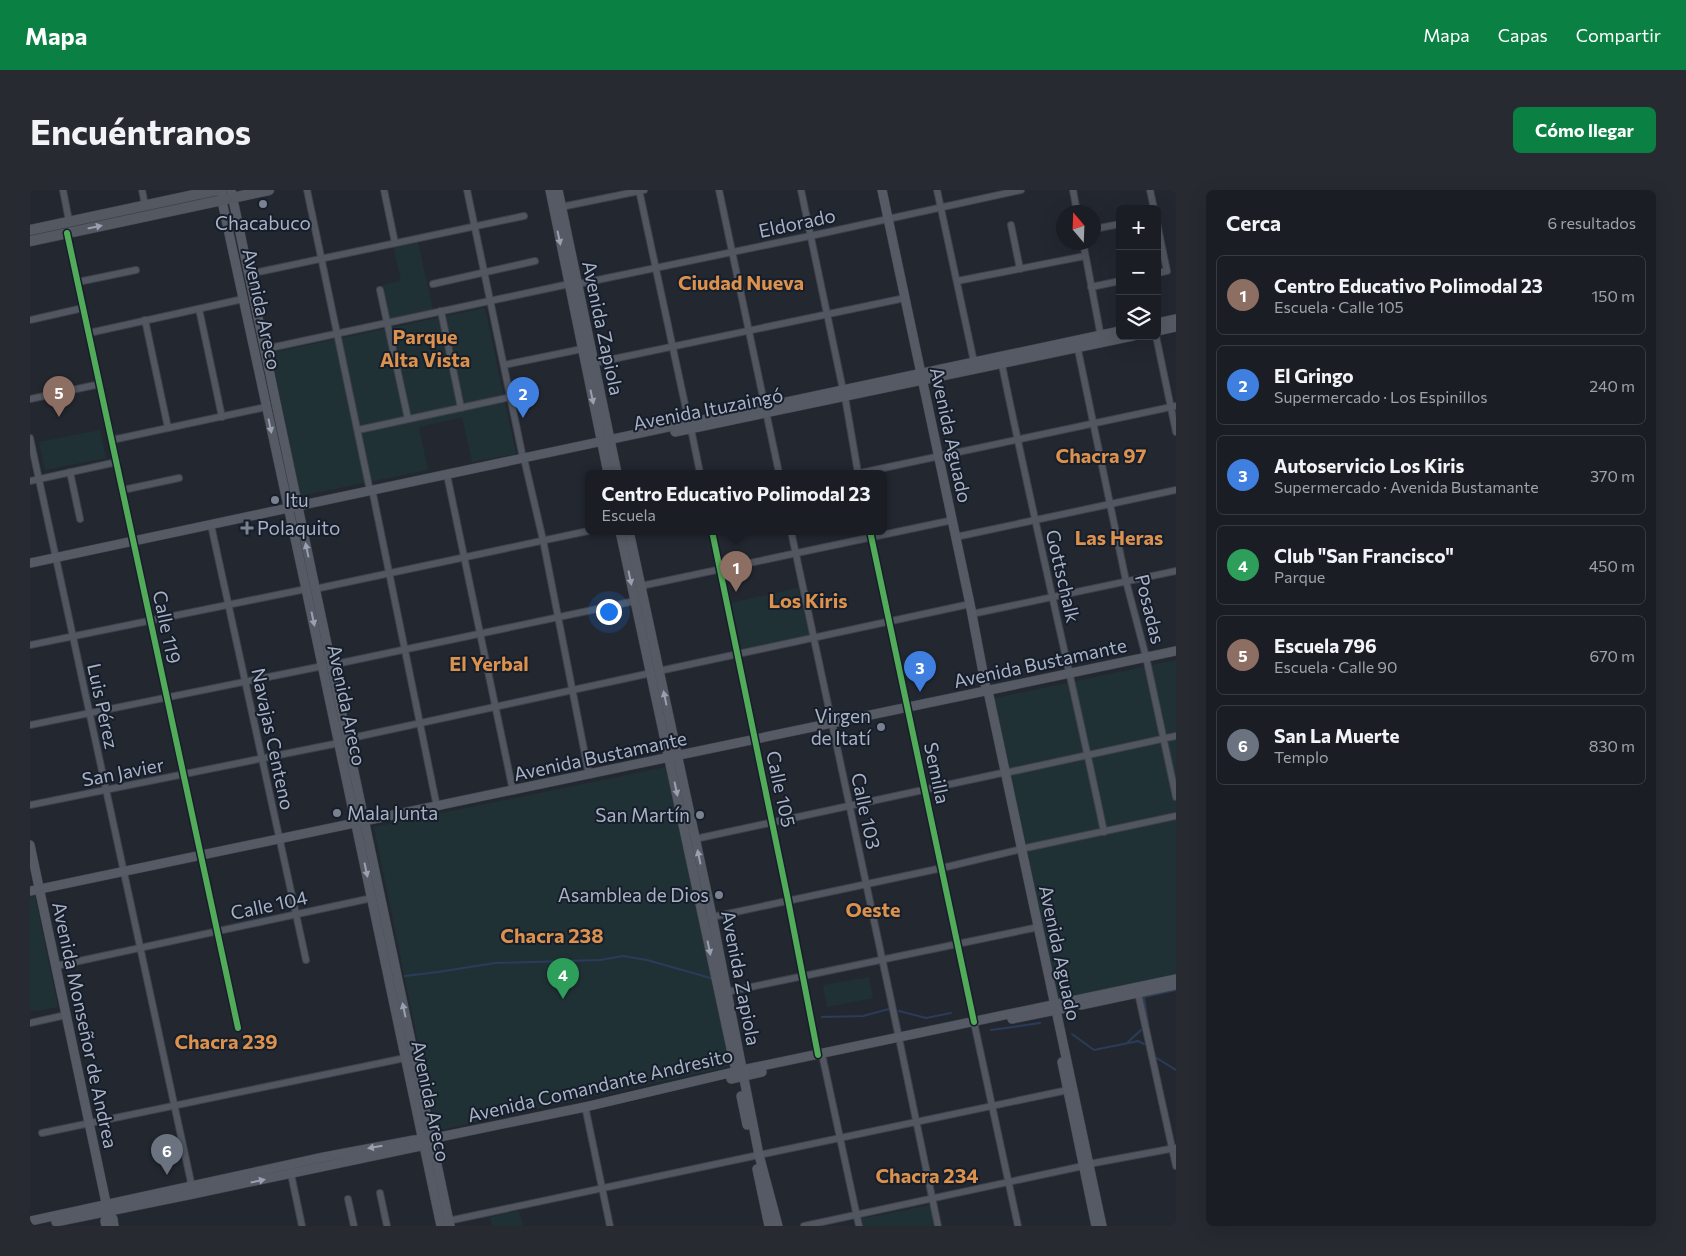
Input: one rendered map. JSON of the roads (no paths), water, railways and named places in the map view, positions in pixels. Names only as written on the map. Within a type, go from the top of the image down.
[{"type":"main road","points":[[30,230],[217,190]]},
{"type":"main road","points":[[30,241],[227,195],[269,190]]},
{"type":"main road","name":"Avenida Zapiola","points":[[550,190],[594,363],[606,444],[608,470]]},
{"type":"main road","name":"Avenida Zapiola","points":[[558,190],[582,349],[606,444],[616,470]]},
{"type":"main road","name":"Avenida Aguado","points":[[882,190],[953,520],[1003,773],[1086,1165],[1096,1226]]},
{"type":"main road","name":"Avenida Areco","points":[[227,195],[249,274],[265,349],[298,507],[311,589],[427,1142],[446,1224]]},
{"type":"main road","name":"Avenida Areco","points":[[227,195],[243,299],[266,407],[288,509],[311,589]]},
{"type":"main road","points":[[1161,322],[1176,319]]},
{"type":"main road","points":[[1161,330],[1176,327]]},
{"type":"main road","name":"Avenida Ituzaingó","points":[[1101,339],[1116,333]]},
{"type":"main road","name":"Avenida Ituzaingó","points":[[30,563],[606,444],[1076,344],[1116,338]]},
{"type":"main road","name":"Avenida Ituzaingó","points":[[922,377],[974,362],[1001,360]]},
{"type":"main road","name":"Avenida Zapiola","points":[[621,535],[635,601],[655,672]]},
{"type":"main road","name":"Avenida Zapiola","points":[[630,535],[641,586],[655,672],[723,987],[769,1226]]},
{"type":"main road","name":"Avenida Bustamante","points":[[35,890],[1176,651]]},
{"type":"main road","name":"Avenida Zapiola","points":[[673,757],[695,839],[708,917]]},
{"type":"main road","name":"Avenida Areco","points":[[360,821],[372,898],[405,1058],[427,1142]]},
{"type":"main road","name":"Avenida Monseñor de Andrea","points":[[30,846],[35,890],[56,966],[107,1209],[113,1219],[114,1226]]},
{"type":"main road","name":"Avenida Aguado","points":[[1019,850],[1034,928],[1053,1008],[1068,1090],[1102,1226]]},
{"type":"main road","name":"Avenida Comandante Andresito","points":[[1053,1008],[1176,978]]},
{"type":"main road","name":"Avenida Comandante Andresito","points":[[30,1221],[107,1209],[291,1174],[427,1142],[899,1040],[1176,985]]},
{"type":"main road","name":"Avenida Comandante Andresito","points":[[35,1226],[324,1157],[395,1144],[427,1142],[586,1111],[740,1074]]},
{"type":"main road","name":"Avenida Zapiola","points":[[756,1156],[778,1226]]},
{"type":"main road","name":"Avenida Monseñor de Andrea","points":[[106,1226],[107,1209]]},
{"type":"street","points":[[63,190],[69,221]]},
{"type":"street","points":[[142,190],[145,205]]},
{"type":"street","points":[[307,190],[371,493],[390,573],[437,807]]},
{"type":"street","points":[[384,190],[395,244]]},
{"type":"street","points":[[467,190],[524,461],[543,540],[589,775]]},
{"type":"street","points":[[561,207],[641,190],[699,470]]},
{"type":"street","points":[[719,190],[778,470]]},
{"type":"street","points":[[800,190],[858,470]]},
{"type":"street","points":[[937,190],[974,362]]},
{"type":"street","name":"Eldorado","points":[[265,349],[440,311],[810,236],[1021,190]]},
{"type":"street","points":[[1073,190],[1076,205]]},
{"type":"street","points":[[1150,190],[1153,205]]},
{"type":"street","points":[[249,274],[524,216]]},
{"type":"street","points":[[1011,225],[1020,269]]},
{"type":"street","points":[[1101,228],[1116,225]]},
{"type":"street","name":"Calle 119","points":[[67,233],[238,1028]]},
{"type":"street","points":[[1161,242],[1167,271],[1161,272]]},
{"type":"street","points":[[1084,250],[1101,339]]},
{"type":"street","points":[[957,281],[1085,256]]},
{"type":"street","points":[[433,284],[535,261]]},
{"type":"street","points":[[78,282],[136,270]]},
{"type":"street","points":[[1091,287],[1116,282]]},
{"type":"street","points":[[380,290],[408,419]]},
{"type":"street","points":[[594,363],[905,298]]},
{"type":"street","points":[[89,333],[243,299]]},
{"type":"street","points":[[30,320],[83,308]]},
{"type":"street","points":[[199,309],[222,417]]},
{"type":"street","points":[[440,311],[461,408]]},
{"type":"street","points":[[145,320],[168,428]]},
{"type":"street","points":[[1157,340],[1173,407],[1176,432]]},
{"type":"street","name":"Posadas","points":[[1076,344],[1126,581],[1146,657],[1176,797]]},
{"type":"street","points":[[504,365],[582,349]]},
{"type":"street","name":"Gottschalk","points":[[1001,360],[1051,597],[1070,673],[1104,832]]},
{"type":"street","points":[[30,399],[100,384]]},
{"type":"street","points":[[358,430],[511,397]]},
{"type":"street","points":[[112,440],[266,407]]},
{"type":"street","points":[[874,470],[1173,407]]},
{"type":"street","name":"Luis Pérez","points":[[30,438],[174,1106]]},
{"type":"street","points":[[30,481],[116,462]]},
{"type":"street","points":[[70,472],[80,519]]},
{"type":"street","points":[[448,477],[512,791]]},
{"type":"street","points":[[122,490],[179,478]]},
{"type":"street","points":[[956,536],[1176,490]]},
{"type":"street","points":[[887,531],[953,520]]},
{"type":"street","name":"Navajas Centeno","points":[[211,525],[306,960]]},
{"type":"street","points":[[30,645],[390,573],[585,532]]},
{"type":"street","name":"Calle 105","points":[[713,535],[803,976],[859,1226]]},
{"type":"street","name":"Calle 103","points":[[792,535],[938,1226]]},
{"type":"street","points":[[641,586],[796,553],[867,535]]},
{"type":"street","name":"Semilla","points":[[871,535],[1018,1226]]},
{"type":"street","points":[[972,614],[1176,571]]},
{"type":"street","points":[[30,725],[327,666],[635,601]]},
{"type":"street","name":"San Javier","points":[[30,806],[262,759],[970,604]]},
{"type":"street","points":[[695,839],[1176,736]]},
{"type":"street","points":[[708,917],[1176,816]]},
{"type":"street","name":"Calle 104","points":[[56,966],[372,898]]},
{"type":"street","points":[[723,987],[803,976],[1034,928]]},
{"type":"street","points":[[1138,993],[1174,1148],[1176,1166]]},
{"type":"street","points":[[30,1022],[66,1015]]},
{"type":"street","points":[[42,1133],[405,1058]]},
{"type":"street","points":[[446,1224],[602,1188],[1068,1090]]},
{"type":"street","points":[[174,1106],[192,1187]]},
{"type":"street","points":[[586,1111],[610,1226]]},
{"type":"street","points":[[804,1226],[1086,1165],[1174,1148]]},
{"type":"street","points":[[291,1174],[302,1226]]},
{"type":"street","points":[[380,1193],[387,1226]]},
{"type":"street","points":[[348,1199],[354,1226]]},
{"type":"waterway","points":[[405,976],[495,963],[600,960],[623,956],[647,960],[714,979]]},
{"type":"waterway","points":[[1148,1024],[1144,997],[1176,990]]},
{"type":"waterway","points":[[822,1017],[863,1016],[889,1009]]},
{"type":"waterway","points":[[899,1011],[926,1018],[951,1013]]},
{"type":"waterway","points":[[991,1030],[1040,1023]]},
{"type":"waterway","points":[[1128,1042],[1141,1030]]},
{"type":"waterway","points":[[1072,1034],[1094,1050],[1138,1041],[1144,1044]]},
{"type":"waterway","points":[[1154,1054],[1155,1057],[1176,1070]]},
{"type":"place","name":"Chacabuco","points":[[263,204]]},
{"type":"place","name":"Escuela 796","points":[[59,417]]},
{"type":"place","name":"El Gringo","points":[[523,418]]},
{"type":"place","name":"Itu","points":[[275,500]]},
{"type":"place","name":"Polaquito","points":[[247,528]]},
{"type":"place","name":"Centro Educativo Polimodal 23","points":[[736,592]]},
{"type":"place","name":"Autoservicio Los Kiris","points":[[920,692]]},
{"type":"place","name":"Virgen de Itatí","points":[[881,727]]},
{"type":"place","name":"Mala Junta","points":[[337,813]]},
{"type":"place","name":"San Martín","points":[[700,815]]},
{"type":"place","name":"Asamblea de Dios","points":[[719,895]]},
{"type":"place","name":"Club \"San Francisco\"","points":[[563,999]]},
{"type":"place","name":"San La Muerte","points":[[167,1175]]},
{"type":"district","name":"Ciudad Nueva","points":[[741,283]]},
{"type":"district","name":"Parque Alta Vista","points":[[425,348]]},
{"type":"district","name":"Chacra 97","points":[[1101,456]]},
{"type":"district","name":"Las Heras","points":[[1119,538]]},
{"type":"district","name":"Los Kiris","points":[[808,601]]},
{"type":"district","name":"El Yerbal","points":[[489,664]]},
{"type":"district","name":"Oeste","points":[[873,910]]},
{"type":"district","name":"Chacra 238","points":[[552,936]]},
{"type":"district","name":"Chacra 239","points":[[226,1042]]},
{"type":"district","name":"Chacra 234","points":[[927,1176]]}]
